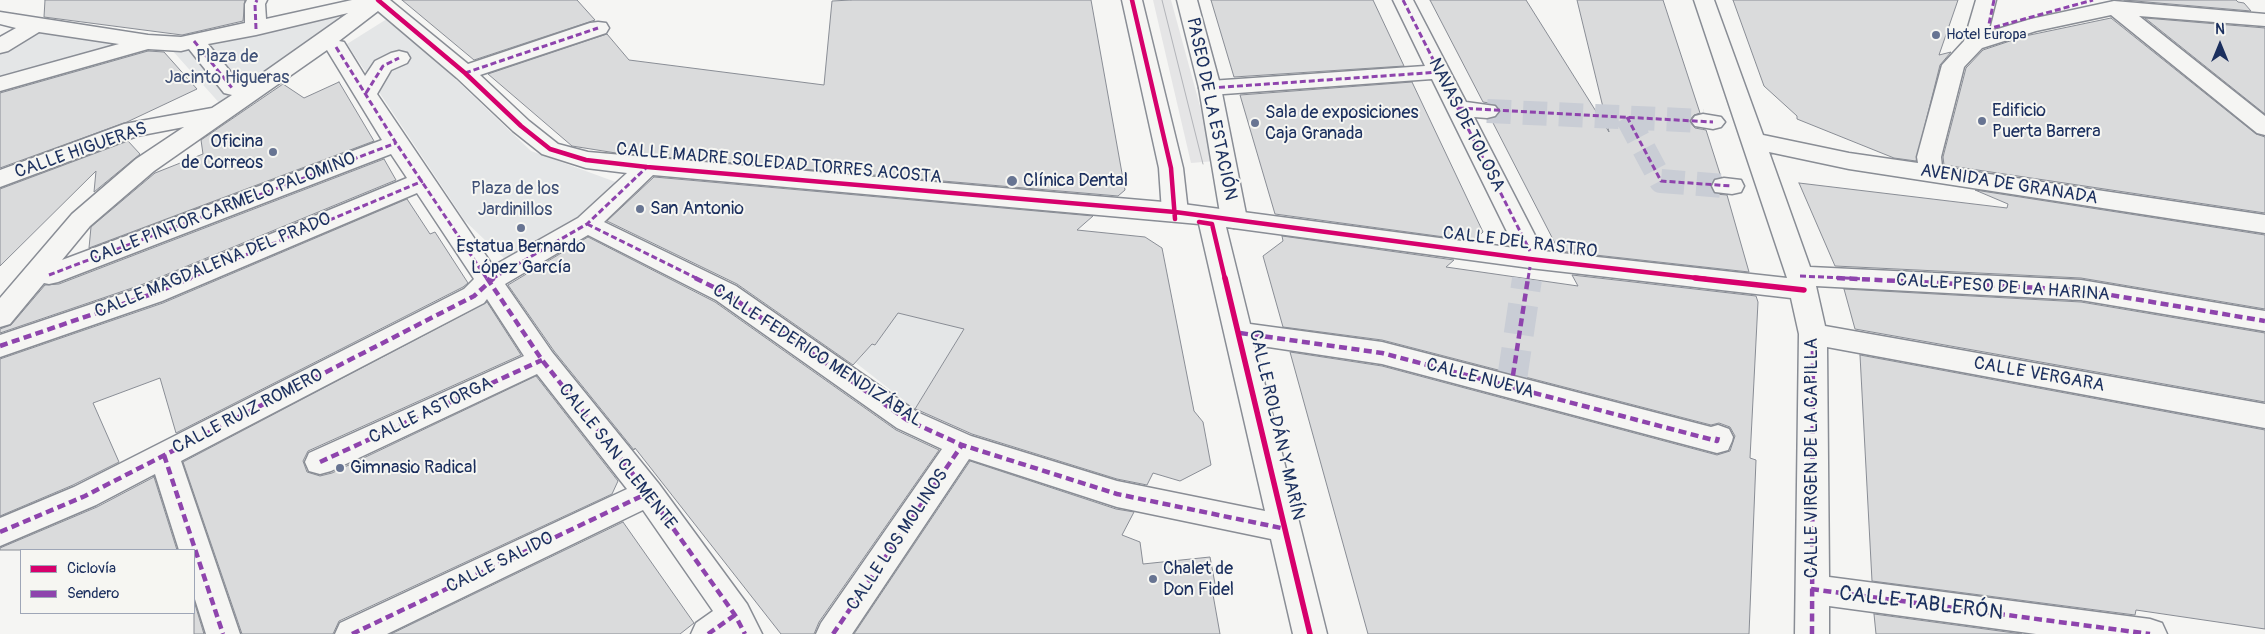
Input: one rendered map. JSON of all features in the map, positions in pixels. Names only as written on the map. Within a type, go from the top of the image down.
[{"type":"street","points":[[256,28],[255,4],[257,0]]},
{"type":"street","points":[[0,18],[148,42],[181,44],[378,0]]},
{"type":"street","points":[[0,317],[80,220],[145,165],[333,42],[378,0]]},
{"type":"street","name":"CALLE MADRE SOLEDAD TORRES ACOSTA","points":[[378,0],[465,73],[521,126],[550,149],[586,160],[647,167],[1175,212],[1223,221]]},
{"type":"street","points":[[1132,0],[1171,168],[1175,212]]},
{"type":"street","name":"PASEO DE LA ESTACIÓN","points":[[1187,0],[1210,88],[1223,221]]},
{"type":"street","name":"NAVAS DE TOLOSA","points":[[1403,0],[1458,108],[1529,265]]},
{"type":"street","name":"CALLE VIRGEN DE LA CAPILLA","points":[[1704,0],[1755,141],[1772,199],[1802,283],[1814,334],[1812,634]]},
{"type":"street","points":[[1931,174],[1929,157],[1953,65],[1974,43],[1986,0]]},
{"type":"street","points":[[1994,0],[1988,29],[2093,0]]},
{"type":"street","points":[[1974,43],[2031,25],[2110,4],[2265,20]]},
{"type":"street","points":[[2110,4],[2265,128]]},
{"type":"street","points":[[294,20],[302,29],[333,42],[396,143],[423,180],[488,281]]},
{"type":"street","points":[[0,46],[35,25]]},
{"type":"street","points":[[465,73],[598,28]]},
{"type":"street","points":[[0,84],[148,42]]},
{"type":"street","points":[[194,42],[232,88]]},
{"type":"street","points":[[366,93],[382,66],[399,58]]},
{"type":"street","points":[[1210,88],[1440,72]]},
{"type":"street","points":[[1458,108],[1487,111]]},
{"type":"street","name":"CALLE HIGUERAS","points":[[0,178],[45,163],[132,129],[222,113]]},
{"type":"street","name":"AVENIDA DE GRANADA","points":[[1755,141],[1831,157],[1931,174],[2265,224]]},
{"type":"street","name":"CALLE PINTOR CARMELO PALOMINO","points":[[49,274],[396,143]]},
{"type":"street","name":"CALLE RUIZ ROMERO","points":[[0,532],[85,496],[474,296],[488,281],[587,224],[647,167]]},
{"type":"street","name":"CALLE MAGDALENA DEL PRADO","points":[[0,346],[152,294],[423,180]]},
{"type":"street","name":"CALLE DEL RASTRO","points":[[1223,221],[1530,259],[1802,283]]},
{"type":"street","name":"CALLE ROLDÁN Y MARÍN","points":[[1223,221],[1240,333],[1310,634]]},
{"type":"street","name":"CALLE FEDERICO MENDIZÁBAL","points":[[587,224],[726,293],[907,420],[962,445],[1117,494],[1286,528]]},
{"type":"street","name":"CALLE SAN CLEMENTE","points":[[488,281],[542,360],[648,493],[740,624]]},
{"type":"street","name":"CALLE PESO DE LA HARINA","points":[[1802,283],[2001,285],[2081,290],[2265,322]]},
{"type":"street","name":"CALLE NUEVA","points":[[1240,333],[1382,353],[1511,383],[1718,441]]},
{"type":"street","name":"CALLE VERGARA","points":[[1814,334],[2265,416]]},
{"type":"street","name":"CALLE ASTORGA","points":[[320,462],[542,360]]},
{"type":"street","name":"CALLE LOS MOLINOS","points":[[833,634],[962,445]]},
{"type":"street","points":[[164,455],[195,549]]},
{"type":"street","name":"CALLE SALIDO","points":[[352,634],[648,493]]},
{"type":"street","points":[[195,549],[223,634]]},
{"type":"street","name":"CALLE TABLERÓN","points":[[1812,590],[2150,634]]},
{"type":"street","points":[[708,634],[740,624]]},
{"type":"shaded area","points":[[1153,0],[1171,0],[1215,161],[1191,163]]},
{"type":"green space","name":"Plaza de Jacinto Higueras","points":[[334,16],[344,20],[222,106],[171,49]]},
{"type":"green space","name":"Plaza de los Jardinillos","points":[[390,17],[531,151],[624,185],[589,218],[508,262],[465,221],[347,44]]},
{"type":"green space","points":[[38,29],[113,40],[119,45],[0,83],[0,51]]},
{"type":"green space","points":[[929,298],[967,317],[962,332],[915,409],[856,363],[872,344],[875,345],[897,313],[915,317]]},
{"type":"building","points":[[45,0],[245,0],[243,21],[182,35],[44,17]]},
{"type":"building","points":[[402,0],[577,0],[595,20],[474,60]]},
{"type":"building","points":[[1091,0],[1125,190],[1118,196],[616,153],[572,146],[488,74],[607,34],[629,60],[824,85],[832,1]]},
{"type":"building","points":[[1211,0],[1373,0],[1404,66],[1234,77]]},
{"type":"building","points":[[1430,0],[1526,0],[1609,132],[1577,0],[1663,0],[1700,113],[1694,115],[1689,121],[1695,128],[1706,130],[1721,177],[1713,179],[1710,187],[1715,194],[1727,195],[1749,272],[1559,251],[1491,119],[1496,117],[1500,110],[1495,104],[1483,102]]},
{"type":"building","points":[[1733,0],[1958,0],[1939,55],[1951,52],[1940,65],[1916,161],[1894,158],[1797,119],[1797,116],[1764,86]]},
{"type":"building","points":[[2124,0],[2236,0],[2244,3],[2251,11]]},
{"type":"building","points":[[2111,18],[2256,134],[2265,137],[2265,213],[1944,165],[1943,157],[1966,68],[1983,50],[2025,36]]},
{"type":"building","points":[[2145,18],[2265,28],[2265,114]]},
{"type":"building","points":[[148,51],[164,52],[197,89],[127,122],[0,168],[0,93]]},
{"type":"building","name":"Oficina de Correos","points":[[339,82],[374,141],[89,248],[91,227],[155,173],[203,154],[201,140],[283,84],[304,98]]},
{"type":"building","points":[[1412,82],[1483,232],[1474,241],[1275,214],[1240,95]]},
{"type":"building","points":[[128,141],[140,154],[94,192],[96,171],[0,266],[0,189]]},
{"type":"building","points":[[384,159],[396,180],[141,285],[0,333],[0,329],[11,325],[45,285],[59,284]]},
{"type":"building","points":[[654,177],[1093,216],[1077,230],[1145,237],[1162,248],[1194,411],[1203,422],[1211,465],[1180,481],[1153,473],[1147,485],[1117,479],[972,434],[915,409],[964,329],[898,313],[875,345],[872,344],[853,365],[737,284],[607,221]]},
{"type":"building","points":[[1799,183],[2007,208],[2008,204],[1975,190],[2265,235],[2265,309],[2081,278],[1835,266]]},
{"type":"building","points":[[407,199],[430,234],[435,232],[468,283],[463,287],[176,433],[160,378],[93,403],[119,462],[73,485],[0,516],[0,359],[163,303]]},
{"type":"building","points":[[1282,236],[1454,260],[1446,267],[1578,286],[1572,275],[1756,296],[1758,302],[1750,458],[1756,460],[1749,634],[1368,634],[1290,352],[1382,366],[1717,455],[1730,451],[1735,436],[1730,427],[1719,423],[1711,425],[1382,340],[1283,327],[1263,256],[1283,241]]},
{"type":"building","points":[[588,237],[715,302],[896,430],[939,450],[819,622],[814,634],[781,634],[635,448],[634,450],[554,351],[508,285]]},
{"type":"building","points":[[1844,289],[2081,302],[2265,333],[2265,402],[1855,329]]},
{"type":"building","points":[[487,302],[521,355],[308,451],[303,461],[307,472],[320,476],[332,473],[536,376],[618,481],[612,494],[339,621],[333,634],[242,634],[183,462]]},
{"type":"building","points":[[1860,355],[2265,430],[2265,629],[2136,610],[2135,615],[1872,581]]},
{"type":"building","points":[[970,461],[1116,509],[1134,512],[1122,535],[1140,542],[1143,564],[1210,557],[1216,589],[1212,589],[1220,634],[854,634]]},
{"type":"building","points":[[154,477],[177,549],[0,550],[0,548],[97,507]]},
{"type":"building","points":[[623,522],[694,623],[680,634],[391,634]]},
{"type":"building","points":[[195,604],[204,634],[194,634],[194,614]]},
{"type":"building","points":[[1874,614],[2022,634],[1876,634]]},
{"type":"tunnel","points":[[1487,111],[1627,117]]},
{"type":"tunnel","points":[[1627,117],[1703,121]]},
{"type":"tunnel","points":[[1627,117],[1661,181],[1724,186]]},
{"type":"tunnel","points":[[1512,379],[1527,279]]},
{"type":"tram line","points":[[1162,0],[1203,164]]},
{"type":"marked path","points":[[256,29],[255,4],[257,0]]},
{"type":"marked path","points":[[1403,0],[1530,251]]},
{"type":"marked path","points":[[1994,0],[1988,29],[2093,0]]},
{"type":"marked path","points":[[465,73],[598,28]]},
{"type":"marked path","points":[[194,41],[232,88]]},
{"type":"marked path","points":[[336,47],[396,143],[542,360],[648,493],[735,615],[745,634]]},
{"type":"marked path","points":[[366,93],[383,66],[399,58]]},
{"type":"marked path","points":[[1210,88],[1440,72]]},
{"type":"marked path","points":[[1458,108],[1713,122]]},
{"type":"marked path","points":[[1627,117],[1661,181],[1732,186]]},
{"type":"marked path","points":[[49,275],[396,143]]},
{"type":"marked path","points":[[0,532],[85,496],[474,296],[488,281],[587,224],[647,167]]},
{"type":"marked path","points":[[0,346],[152,294],[423,181]]},
{"type":"marked path","points":[[587,224],[726,293],[907,420],[962,445],[1117,494],[1286,529]]},
{"type":"marked path","points":[[1511,388],[1530,267]]},
{"type":"marked path","points":[[1800,276],[2081,290],[2265,321]]},
{"type":"marked path","points":[[1240,333],[1382,353],[1717,441],[1718,437]]},
{"type":"marked path","points":[[1812,634],[1813,334]]},
{"type":"marked path","points":[[320,462],[542,360]]},
{"type":"marked path","points":[[833,634],[962,445]]},
{"type":"marked path","points":[[164,455],[195,549]]},
{"type":"marked path","points":[[352,634],[648,493]]},
{"type":"marked path","points":[[195,549],[223,634]]},
{"type":"marked path","points":[[1811,589],[2150,634]]},
{"type":"marked path","points":[[708,634],[735,615]]},
{"type":"cycle path","points":[[378,0],[465,73],[521,126],[550,149],[586,160],[647,167],[1175,212],[1530,259],[1804,290]]},
{"type":"cycle path","points":[[1132,0],[1171,168],[1175,219]]},
{"type":"cycle path","points":[[1199,222],[1212,224],[1310,634]]},
{"type":"place","name":"Hotel Europa","points":[[1936,35]]},
{"type":"place","name":"Edificio Puerta Barrera","points":[[1982,121]]},
{"type":"place","name":"Sala de exposiciones Caja Granada","points":[[1255,123]]},
{"type":"place","name":"Oficina de Correos","points":[[273,152]]},
{"type":"place","name":"Clínica Dental","points":[[1012,181]]},
{"type":"place","name":"San Antonio","points":[[640,209]]},
{"type":"place","name":"Estatua Bernardo López García","points":[[521,228]]},
{"type":"place","name":"Gimnasio Radical","points":[[340,468]]},
{"type":"place","name":"Chalet de Don Fidel","points":[[1153,579]]}]
